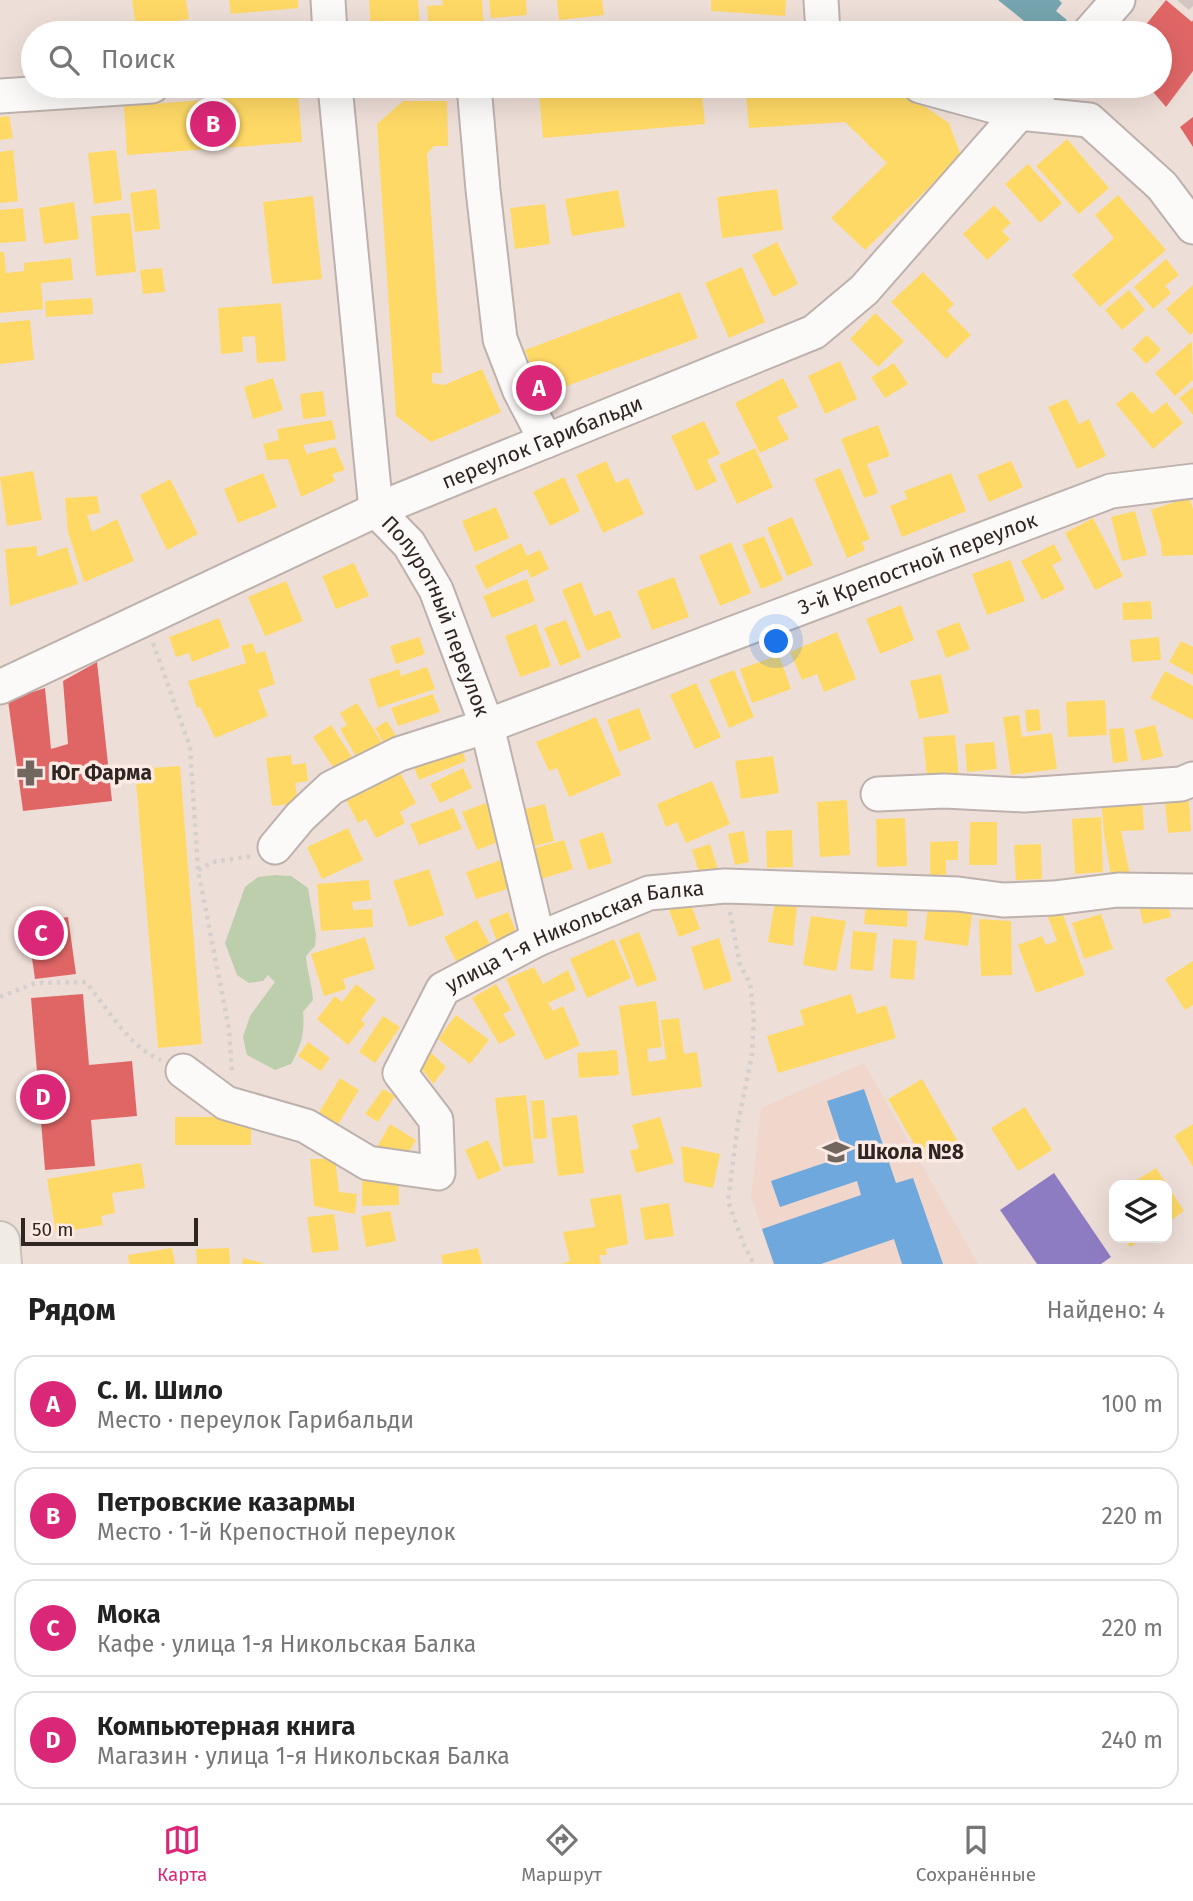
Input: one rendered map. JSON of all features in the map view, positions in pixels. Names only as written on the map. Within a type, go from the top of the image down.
[{"type":"main road","points":[[0,1241],[2,1264]]},
{"type":"street","points":[[328,0],[329,21]]},
{"type":"street","points":[[821,0],[822,21]]},
{"type":"street","points":[[1100,21],[1118,0]]},
{"type":"street","points":[[0,96],[21,95]]},
{"type":"street","name":"Полуротный переулок","points":[[336,98],[376,510],[409,544],[436,590],[487,726],[538,939]]},
{"type":"street","points":[[475,98],[500,339],[520,391],[546,441]]},
{"type":"street","points":[[964,98],[1019,113],[1089,120],[1162,186],[1193,227]]},
{"type":"street","name":"переулок Гарибальди","points":[[0,687],[376,510],[814,332],[864,289],[1032,98]]},
{"type":"street","name":"3-й Крепостной переулок","points":[[275,847],[300,817],[331,788],[399,754],[487,726],[1111,491],[1193,481]]},
{"type":"street","points":[[878,794],[1024,794],[1181,783],[1193,779]]},
{"type":"street","name":"улица 1-я Никольская Балка","points":[[183,1071],[226,1103],[306,1126],[368,1163],[439,1173],[436,1120],[400,1073],[443,989],[538,939],[649,893],[725,886],[958,894],[1003,901],[1118,890],[1193,891]]},
{"type":"path","points":[[145,619],[190,747],[198,870],[229,1029],[235,1105]]},
{"type":"path","points":[[198,870],[212,862],[262,854],[275,847]]},
{"type":"path","points":[[725,886],[740,965],[750,983],[754,1017],[752,1055],[738,1123],[728,1201],[754,1264]]},
{"type":"path","points":[[0,997],[35,983],[86,982],[135,1043],[148,1055],[183,1071]]},
{"type":"shaded area","name":"Школа №8","points":[[864,1063],[978,1264],[773,1264],[751,1196],[761,1108]]},
{"type":"green space","points":[[291,876],[308,888],[316,935],[315,946],[306,956],[313,1000],[303,1012],[300,1045],[291,1064],[275,1070],[247,1055],[243,1037],[250,1016],[275,982],[268,975],[263,981],[249,983],[237,975],[225,943],[245,887],[258,877]]},
{"type":"building: Жильё","points":[[132,0],[186,0],[189,19],[135,21]]},
{"type":"building: Жильё","points":[[229,0],[298,0],[298,8],[231,14]]},
{"type":"building: Жильё","points":[[369,0],[418,0],[419,21],[370,21]]},
{"type":"building: Жильё","points":[[442,0],[482,0],[483,21],[428,21],[427,6],[443,5]]},
{"type":"building: Жильё","points":[[489,0],[526,0],[527,15],[491,18]]},
{"type":"building: Жильё","points":[[557,0],[602,0],[604,15],[559,20]]},
{"type":"building: Жильё","points":[[711,0],[786,0],[785,16],[711,11]]},
{"type":"building: Жильё","points":[[231,98],[298,98],[302,142],[127,155],[124,106]]},
{"type":"building: Жильё","points":[[539,98],[702,98],[705,124],[543,138]]},
{"type":"building: Жильё","points":[[746,98],[904,98],[918,102],[949,123],[961,156],[865,250],[831,218],[887,163],[845,122],[749,128]]},
{"type":"building: Жильё","points":[[403,101],[447,101],[448,146],[434,146],[427,154],[442,373],[432,373],[432,383],[444,385],[482,369],[501,412],[431,442],[396,416],[377,124]]},
{"type":"building: Жильё","points":[[9,116],[13,138],[0,140],[0,117]]},
{"type":"building: Жильё","points":[[1067,139],[1109,188],[1079,214],[1036,166]]},
{"type":"building: Жильё","points":[[13,150],[18,201],[0,203],[0,152]]},
{"type":"building: Жильё","points":[[116,150],[122,200],[94,204],[88,153]]},
{"type":"building: Жильё","points":[[1028,164],[1062,203],[1040,223],[1005,184]]},
{"type":"building: Жильё","points":[[156,189],[160,229],[135,232],[130,193]]},
{"type":"building: Жильё","points":[[777,189],[783,230],[722,238],[717,197]]},
{"type":"building: Жильё","points":[[618,190],[625,227],[572,236],[565,199]]},
{"type":"building: Жильё","points":[[1118,195],[1166,250],[1100,307],[1072,275],[1114,238],[1095,215]]},
{"type":"building: Жильё","points":[[313,196],[322,279],[272,284],[263,202]]},
{"type":"building: Жильё","points":[[74,202],[79,239],[44,244],[39,208]]},
{"type":"building: Жильё","points":[[545,204],[550,244],[515,249],[510,208]]},
{"type":"building: Жильё","points":[[994,205],[1011,223],[1002,231],[1010,239],[987,260],[963,234]]},
{"type":"building: Жильё","points":[[23,208],[26,241],[0,243],[0,210]]},
{"type":"building: Жильё","points":[[130,213],[136,272],[96,276],[91,216]]},
{"type":"building: Жильё","points":[[777,242],[798,284],[773,297],[752,255]]},
{"type":"building: Жильё","points":[[0,252],[4,252],[6,273],[24,271],[24,263],[71,258],[73,280],[41,283],[43,309],[0,313]]},
{"type":"building: Жильё","points":[[1166,259],[1179,275],[1165,286],[1171,293],[1153,309],[1134,287]]},
{"type":"building: Жильё","points":[[742,267],[765,322],[729,338],[705,283]]},
{"type":"building: Жильё","points":[[162,268],[165,292],[143,294],[140,270]]},
{"type":"building: Жильё","points":[[923,272],[954,304],[947,311],[971,335],[946,359],[891,302]]},
{"type":"building: Жильё","points":[[1193,285],[1193,332],[1190,335],[1166,309]]},
{"type":"building: Жильё","points":[[1129,290],[1145,310],[1122,330],[1105,310]]},
{"type":"building: Жильё","points":[[680,292],[698,338],[542,395],[525,350]]},
{"type":"building: Жильё","points":[[92,298],[93,314],[46,317],[45,301]]},
{"type":"building: Жильё","points":[[281,303],[286,361],[257,363],[255,336],[242,337],[243,352],[221,354],[218,308]]},
{"type":"building: Жильё","points":[[875,313],[904,341],[878,367],[850,339]]},
{"type":"building: Жильё","points":[[30,320],[34,360],[0,364],[0,323]]},
{"type":"building: Жильё","points":[[1147,335],[1161,350],[1146,364],[1132,349]]},
{"type":"building: Жильё","points":[[1192,341],[1193,380],[1175,396],[1155,373]]},
{"type":"building: Жильё","points":[[840,361],[857,399],[825,414],[808,376]]},
{"type":"building: Жильё","points":[[894,363],[908,384],[885,398],[871,377]]},
{"type":"building: Жильё","points":[[273,378],[283,410],[253,419],[244,387]]},
{"type":"building: Жильё","points":[[783,378],[798,407],[777,417],[789,439],[760,453],[735,403]]},
{"type":"building: Жильё","points":[[1193,387],[1193,415],[1179,398]]},
{"type":"building: Жильё","points":[[323,391],[326,416],[303,419],[300,394]]},
{"type":"building: Жильё","points":[[1132,391],[1152,414],[1166,402],[1183,423],[1153,449],[1116,404]]},
{"type":"building: Жильё","points":[[1067,399],[1079,424],[1089,419],[1106,456],[1077,469],[1048,407]]},
{"type":"building: Жильё","points":[[332,420],[336,439],[303,445],[307,454],[335,447],[345,470],[332,474],[335,481],[301,497],[288,459],[267,460],[263,444],[279,440],[277,429]]},
{"type":"building: Жильё","points":[[704,421],[720,454],[707,460],[717,481],[696,491],[671,436]]},
{"type":"building: Жильё","points":[[878,425],[890,456],[867,464],[878,493],[864,498],[841,439]]},
{"type":"building: Жильё","points":[[755,448],[773,487],[737,504],[719,465]]},
{"type":"building: Жильё","points":[[606,461],[616,483],[628,478],[644,514],[603,533],[576,475]]},
{"type":"building: Жильё","points":[[1011,461],[1023,487],[989,502],[977,475]]},
{"type":"building: Жильё","points":[[840,468],[870,539],[862,542],[865,550],[847,558],[814,479]]},
{"type":"building: Жильё","points":[[33,471],[42,520],[7,526],[0,477]]},
{"type":"building: Жильё","points":[[263,473],[277,507],[238,523],[224,489]]},
{"type":"building: Жильё","points":[[951,473],[966,511],[902,537],[890,506],[907,499],[904,491]]},
{"type":"building: Жильё","points":[[564,477],[580,511],[550,526],[533,492]]},
{"type":"building: Жильё","points":[[170,479],[198,534],[167,550],[140,495]]},
{"type":"building: Жильё","points":[[97,496],[100,513],[87,515],[92,532],[117,519],[134,561],[84,582],[68,532],[65,498]]},
{"type":"building: Жильё","points":[[1189,497],[1193,509],[1193,555],[1162,556],[1151,510]]},
{"type":"building: Жильё","points":[[496,507],[509,538],[475,552],[462,521]]},
{"type":"building: Жильё","points":[[1135,511],[1147,555],[1122,561],[1111,517]]},
{"type":"building: Жильё","points":[[792,517],[813,565],[787,576],[767,528]]},
{"type":"building: Жильё","points":[[1093,518],[1123,576],[1095,590],[1065,533]]},
{"type":"building: Жильё","points":[[764,536],[783,580],[761,589],[742,545]]},
{"type":"building: Жильё","points":[[731,542],[751,593],[720,606],[699,556]]},
{"type":"building: Жильё","points":[[521,543],[527,556],[540,550],[549,569],[531,578],[527,569],[486,589],[475,566]]},
{"type":"building: Жильё","points":[[1054,544],[1062,560],[1052,565],[1065,589],[1042,600],[1021,561]]},
{"type":"building: Жильё","points":[[37,546],[37,557],[67,547],[78,584],[10,606],[5,549]]},
{"type":"building: Жильё","points":[[1010,560],[1025,601],[987,615],[972,574]]},
{"type":"building: Жильё","points":[[354,563],[369,596],[336,609],[322,576]]},
{"type":"building: Жильё","points":[[674,577],[689,617],[652,630],[637,591]]},
{"type":"building: Жильё","points":[[527,579],[535,601],[492,618],[483,596]]},
{"type":"building: Жильё","points":[[286,581],[303,621],[265,636],[248,597]]},
{"type":"building: Жильё","points":[[581,582],[594,616],[610,610],[621,637],[587,651],[562,590]]},
{"type":"building: Жильё","points":[[1151,601],[1152,619],[1123,620],[1122,603]]},
{"type":"building: Жильё","points":[[901,605],[914,640],[880,654],[866,619]]},
{"type":"building: Жильё","points":[[219,618],[230,647],[192,662],[189,653],[176,657],[169,637]]},
{"type":"building: Жильё","points":[[566,620],[581,657],[560,666],[544,628]]},
{"type":"building: Жильё","points":[[959,622],[970,649],[946,658],[936,631]]},
{"type":"building: Жильё","points":[[536,624],[551,666],[520,677],[505,636]]},
{"type":"building: Жильё","points":[[837,632],[856,679],[824,692],[817,674],[802,680],[790,652]]},
{"type":"building: Жильё","points":[[419,637],[425,654],[396,664],[390,646]]},
{"type":"building: Жильё","points":[[1159,637],[1161,660],[1132,662],[1130,640]]},
{"type":"building: Жильё","points":[[1181,641],[1193,647],[1193,675],[1169,662]]},
{"type":"building: Жильё","points":[[253,643],[256,654],[265,651],[275,684],[258,690],[268,716],[215,738],[200,707],[197,708],[188,681],[246,663],[241,646]]},
{"type":"building: Жильё","points":[[779,655],[791,689],[752,703],[740,669]]},
{"type":"building: Жильё","points":[[427,667],[435,689],[378,708],[369,679],[399,669],[401,676]]},
{"type":"building: Жильё","points":[[734,670],[754,717],[729,728],[709,680]]},
{"type":"building: Жильё","points":[[1165,671],[1193,686],[1193,720],[1150,698]]},
{"type":"building: Жильё","points":[[941,674],[949,713],[919,719],[910,681]]},
{"type":"building: Жильё","points":[[696,683],[721,737],[695,749],[670,695]]},
{"type":"building: Жильё","points":[[433,694],[440,712],[398,726],[391,708]]},
{"type":"building: Жильё","points":[[1105,700],[1107,735],[1068,737],[1066,702]]},
{"type":"building: Жильё","points":[[357,703],[382,743],[357,758],[340,729],[347,725],[340,713]]},
{"type":"building: Жильё","points":[[639,708],[651,739],[619,752],[607,720]]},
{"type":"building: Жильё","points":[[1039,709],[1041,730],[1027,732],[1025,710]]},
{"type":"building: Жильё","points":[[1019,715],[1022,737],[1052,733],[1057,769],[1011,775],[1003,717]]},
{"type":"building: Жильё","points":[[596,717],[621,775],[569,797],[557,768],[549,771],[536,742]]},
{"type":"building: Жильё","points":[[387,721],[400,743],[388,750],[375,728]]},
{"type":"building: Жильё","points":[[331,725],[354,760],[336,772],[313,737]]},
{"type":"building: Жильё","points":[[1155,725],[1163,756],[1142,761],[1134,730]]},
{"type":"building: Жильё","points":[[1124,728],[1128,761],[1113,763],[1109,729]]},
{"type":"building: Жильё","points":[[955,735],[959,777],[927,779],[923,737]]},
{"type":"building: Жильё","points":[[458,741],[466,761],[419,780],[411,759]]},
{"type":"building: Жильё","points":[[994,742],[997,769],[967,772],[965,744]]},
{"type":"building: Жильё","points":[[291,755],[292,765],[306,763],[308,781],[295,783],[298,803],[272,806],[266,758]]},
{"type":"building: Жильё","points":[[773,756],[779,793],[741,799],[735,761]]},
{"type":"building: Жильё","points":[[396,765],[416,803],[400,812],[405,823],[376,838],[366,819],[358,823],[343,794]]},
{"type":"building: Жильё","points":[[180,766],[202,1044],[158,1048],[135,769]]},
{"type":"building: Жильё","points":[[463,768],[472,788],[440,803],[430,784]]},
{"type":"building: Жильё","points":[[712,781],[730,824],[686,843],[677,822],[666,827],[657,804]]},
{"type":"building: Жильё","points":[[1188,791],[1191,831],[1168,833],[1164,793]]},
{"type":"building: Жильё","points":[[1142,793],[1144,830],[1121,831],[1130,875],[1111,877],[1101,796]]},
{"type":"building: Жильё","points":[[847,800],[850,855],[820,857],[817,802]]},
{"type":"building: Жильё","points":[[486,803],[500,841],[477,850],[462,812]]},
{"type":"building: Жильё","points":[[545,804],[554,841],[527,848],[518,811]]},
{"type":"building: Жильё","points":[[453,808],[462,829],[419,845],[410,824]]},
{"type":"building: Жильё","points":[[1101,817],[1103,872],[1075,874],[1072,819]]},
{"type":"building: Жильё","points":[[905,818],[907,866],[877,867],[876,819]]},
{"type":"building: Жильё","points":[[970,822],[997,822],[997,865],[969,865]]},
{"type":"building: Жильё","points":[[348,828],[363,860],[322,879],[307,847]]},
{"type":"building: Жильё","points":[[792,830],[793,867],[767,868],[766,831]]},
{"type":"building: Жильё","points":[[744,831],[749,862],[735,865],[728,834]]},
{"type":"building: Жильё","points":[[603,832],[612,863],[588,870],[579,840]]},
{"type":"building: Жильё","points":[[564,840],[573,869],[541,879],[532,849]]},
{"type":"building: Жильё","points":[[958,841],[958,860],[946,860],[946,879],[930,880],[930,842]]},
{"type":"building: Жильё","points":[[710,844],[719,873],[701,879],[692,850]]},
{"type":"building: Жильё","points":[[1041,844],[1042,879],[1016,880],[1014,845]]},
{"type":"building: Жильё","points":[[504,859],[513,887],[476,899],[466,872]]},
{"type":"building: Жильё","points":[[429,869],[444,915],[409,927],[393,881]]},
{"type":"building: Жильё","points":[[369,880],[371,900],[352,902],[353,910],[372,909],[373,927],[321,931],[317,884]]},
{"type":"building: Жильё","points":[[1166,895],[1171,917],[1143,924],[1138,901]]},
{"type":"building: Жильё","points":[[688,897],[700,929],[679,937],[667,905]]},
{"type":"building: Жильё","points":[[775,902],[797,906],[793,946],[768,942]]},
{"type":"building: Жильё","points":[[866,902],[908,905],[907,927],[864,924]]},
{"type":"building: Жильё","points":[[928,908],[972,914],[968,946],[924,940]]},
{"type":"building: Жильё","points":[[508,912],[519,939],[499,947],[489,920]]},
{"type":"building: Жильё","points":[[1062,912],[1085,975],[1036,993],[1018,945],[1042,936],[1046,945],[1057,941],[1048,917]]},
{"type":"building: Жильё","points":[[1101,914],[1113,949],[1084,959],[1072,923]]},
{"type":"building: Жильё","points":[[811,916],[846,921],[836,971],[803,965]]},
{"type":"building: Жильё","points":[[979,919],[1011,921],[1012,975],[981,976]]},
{"type":"building: Жильё","points":[[477,920],[494,952],[460,969],[444,937]]},
{"type":"building: Жильё","points":[[853,931],[877,933],[873,971],[850,969]]},
{"type":"building: Жильё","points":[[639,932],[657,980],[637,987],[619,940]]},
{"type":"building: Жильё","points":[[365,937],[375,969],[343,979],[346,989],[324,996],[311,954]]},
{"type":"building: Жильё","points":[[719,938],[732,981],[704,990],[691,947]]},
{"type":"building: Жильё","points":[[614,939],[631,978],[587,998],[570,959]]},
{"type":"building: Жильё","points":[[893,939],[917,941],[914,980],[890,978]]},
{"type":"building: Жильё","points":[[1193,961],[1193,1005],[1185,1010],[1165,979]]},
{"type":"building: Жильё","points":[[534,967],[543,984],[568,970],[576,990],[548,1003],[553,1011],[563,1006],[580,1045],[545,1060],[506,979]]},
{"type":"building: Жильё","points":[[356,984],[376,1000],[361,1020],[365,1024],[348,1045],[317,1019],[335,996],[342,1002]]},
{"type":"building: Жильё","points":[[496,984],[511,1010],[503,1014],[516,1035],[499,1044],[472,998]]},
{"type":"building: Жильё","points":[[851,994],[857,1014],[886,1005],[896,1038],[778,1073],[767,1036],[804,1025],[800,1010]]},
{"type":"building: Жильё","points":[[656,1001],[662,1047],[647,1049],[649,1062],[666,1059],[661,1020],[679,1018],[684,1054],[697,1052],[702,1087],[632,1096],[619,1006]]},
{"type":"building: Жильё","points":[[456,1015],[489,1040],[470,1064],[438,1039]]},
{"type":"building: Жильё","points":[[383,1016],[400,1027],[375,1063],[359,1052]]},
{"type":"building: Жильё","points":[[308,1042],[330,1058],[321,1071],[298,1056]]},
{"type":"building: Жильё","points":[[427,1049],[446,1067],[433,1084],[418,1064]]},
{"type":"building: Жильё","points":[[617,1050],[619,1075],[579,1078],[577,1053]]},
{"type":"building: Жильё","points":[[340,1078],[359,1090],[337,1126],[318,1114]]},
{"type":"building: Жильё","points":[[922,1079],[958,1142],[924,1161],[888,1099]]},
{"type":"building: Жильё","points":[[383,1089],[395,1096],[378,1122],[365,1114]]},
{"type":"building: Жильё","points":[[526,1095],[534,1163],[503,1167],[495,1098]]},
{"type":"building: Жильё","points":[[544,1100],[547,1138],[534,1139],[531,1101]]},
{"type":"building: Жильё","points":[[1025,1107],[1052,1150],[1018,1171],[991,1128]]},
{"type":"building: Жильё","points":[[577,1115],[584,1173],[558,1176],[551,1118]]},
{"type":"building: Жильё","points":[[175,1117],[251,1117],[251,1145],[175,1145]]},
{"type":"building: Жильё","points":[[660,1117],[674,1163],[636,1173],[630,1151],[639,1148],[632,1125]]},
{"type":"building: Жильё","points":[[390,1124],[416,1140],[403,1162],[377,1147]]},
{"type":"building: Жильё","points":[[1193,1124],[1193,1167],[1174,1136]]},
{"type":"building: Жильё","points":[[488,1140],[501,1170],[478,1180],[465,1150]]},
{"type":"building: Жильё","points":[[681,1146],[720,1154],[713,1188],[684,1182]]},
{"type":"building: Жильё","points":[[310,1159],[335,1159],[339,1192],[357,1194],[355,1214],[314,1206]]},
{"type":"building: Жильё","points":[[141,1163],[145,1188],[112,1193],[115,1213],[101,1216],[103,1225],[56,1233],[47,1179]]},
{"type":"building: Жильё","points":[[1156,1168],[1164,1180],[1137,1180]]},
{"type":"building: Жильё","points":[[398,1170],[399,1205],[362,1206],[362,1171]]},
{"type":"building: Жильё","points":[[1172,1193],[1184,1211],[1172,1219]]},
{"type":"building: Жильё","points":[[621,1194],[628,1244],[606,1249],[607,1255],[599,1255],[601,1264],[561,1264],[570,1261],[563,1232],[595,1227],[590,1199]]},
{"type":"building: Жильё","points":[[669,1203],[674,1236],[645,1240],[640,1208]]},
{"type":"building: Жильё","points":[[390,1211],[396,1241],[366,1247],[361,1216]]},
{"type":"building: Жильё","points":[[334,1214],[339,1250],[312,1253],[307,1217]]},
{"type":"building: Жильё","points":[[172,1248],[175,1264],[129,1264],[128,1255]]},
{"type":"building: Жильё","points":[[229,1248],[230,1264],[197,1264],[196,1249]]},
{"type":"building: Жильё","points":[[478,1248],[482,1264],[443,1264],[441,1255]]},
{"type":"building: Жильё","points":[[243,1258],[263,1263],[263,1264],[242,1264]]},
{"type":"building: Торговля","points":[[1166,0],[1192,22],[1193,20],[1193,71],[1166,107],[1158,98],[1172,98],[1172,21],[1149,21]]},
{"type":"building: Торговля","points":[[1193,117],[1193,147],[1180,127]]},
{"type":"building: Торговля","points":[[97,662],[112,801],[23,811],[8,700],[45,688],[51,749],[68,744],[63,681]]},
{"type":"building: Торговля","points":[[68,917],[76,974],[35,979],[27,923]]},
{"type":"building: Торговля","points":[[83,994],[89,1065],[132,1061],[137,1116],[91,1120],[95,1166],[45,1170],[31,998]]},
{"type":"building: Офисы","points":[[1054,1173],[1111,1257],[1101,1264],[1037,1264],[1000,1210]]},
{"type":"building: Школы","points":[[864,1089],[896,1183],[913,1178],[943,1264],[902,1264],[894,1239],[821,1264],[774,1264],[762,1229],[861,1195],[857,1181],[780,1207],[771,1181],[845,1156],[827,1101]]},
{"type":"building: Учреждения","points":[[998,0],[1059,0],[1062,3],[1056,11],[1067,20],[1066,21],[1024,21]]},
{"type":"building: Прочее","points":[[1177,0],[1193,0],[1193,6],[1189,10]]},
{"type":"place","name":"Петровские казармы","points":[[213,124]]},
{"type":"place","name":"С. И. Шило","points":[[539,388]]},
{"type":"place","name":"Юг Фарма","points":[[30,773]]},
{"type":"place","name":"Мока","points":[[41,933]]},
{"type":"place","name":"Компьютерная книга","points":[[43,1097]]},
{"type":"place","name":"Школа №8","points":[[836,1152]]}]
